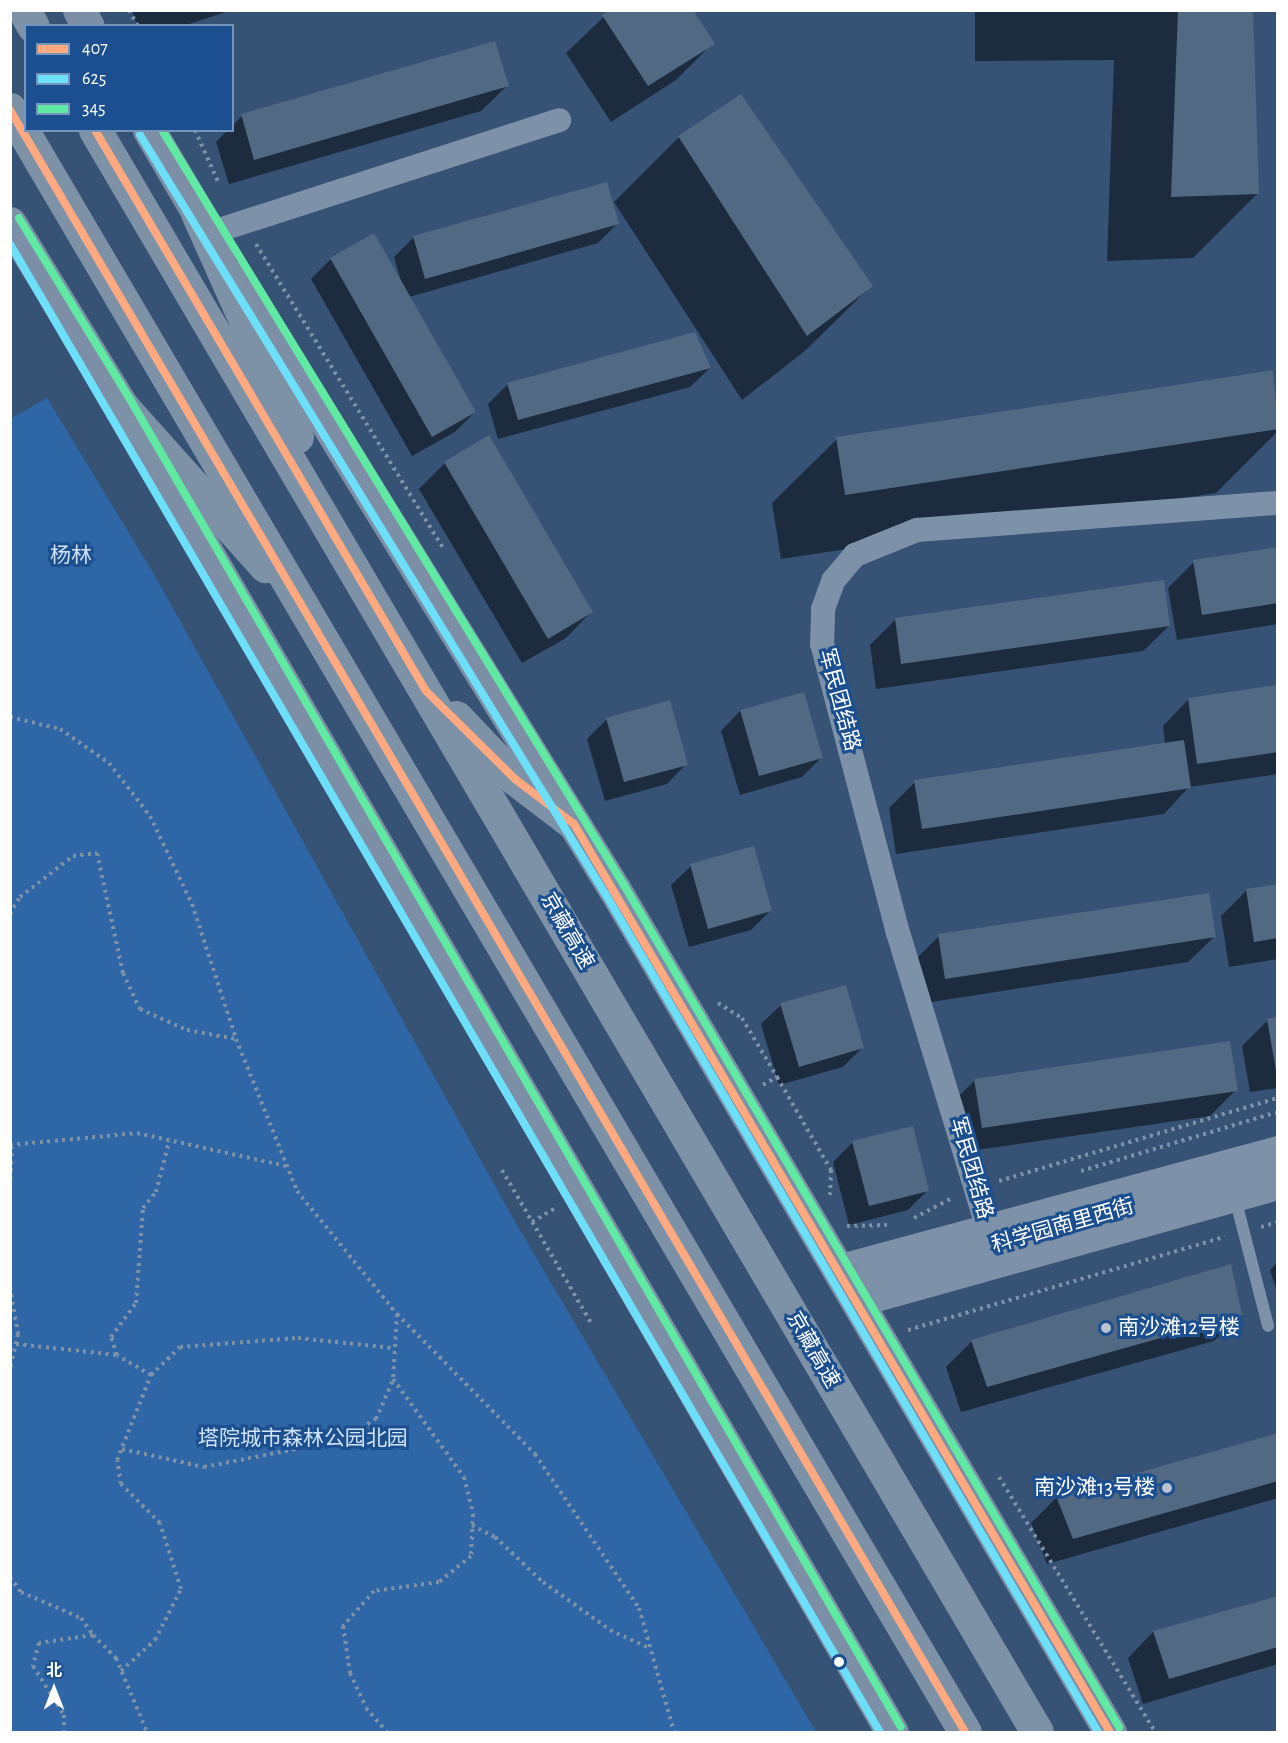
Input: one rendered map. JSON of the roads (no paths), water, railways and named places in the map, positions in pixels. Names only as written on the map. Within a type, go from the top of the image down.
[{"type":"highway","points":[[24,10],[32,24]]},
{"type":"highway","points":[[10,109],[315,622],[965,1732]]},
{"type":"highway","name":"京藏高速","points":[[96,132],[1037,1732]]},
{"type":"highway","points":[[204,223],[363,584]]},
{"type":"highway","points":[[122,406],[315,622]]},
{"type":"highway","points":[[426,691],[515,780],[574,824]]},
{"type":"main road","points":[[79,10],[87,24]]},
{"type":"main road","points":[[150,132],[574,824],[1110,1732]]},
{"type":"main road","points":[[10,223],[122,406],[892,1732]]},
{"type":"street","points":[[204,223],[559,120]]},
{"type":"street","name":"军民团结路","points":[[994,1245],[898,933],[822,644],[823,609],[833,581],[855,555],[916,530],[1278,503]]},
{"type":"street","points":[[1228,1181],[1278,1148]]},
{"type":"street","name":"科学园南里西街","points":[[848,1287],[1278,1168]]},
{"type":"street","points":[[1228,1181],[1278,1188]]},
{"type":"lane","points":[[1228,1181],[1268,1326]]},
{"type":"place","name":"南沙滩12号楼","points":[[1106,1328]]},
{"type":"place","name":"南沙滩13号楼","points":[[1167,1488]]},
{"type":"park label","name":"杨林","points":[[71,556]]},
{"type":"park label","name":"塔院城市森林公园北园","points":[[303,1439]]}]
